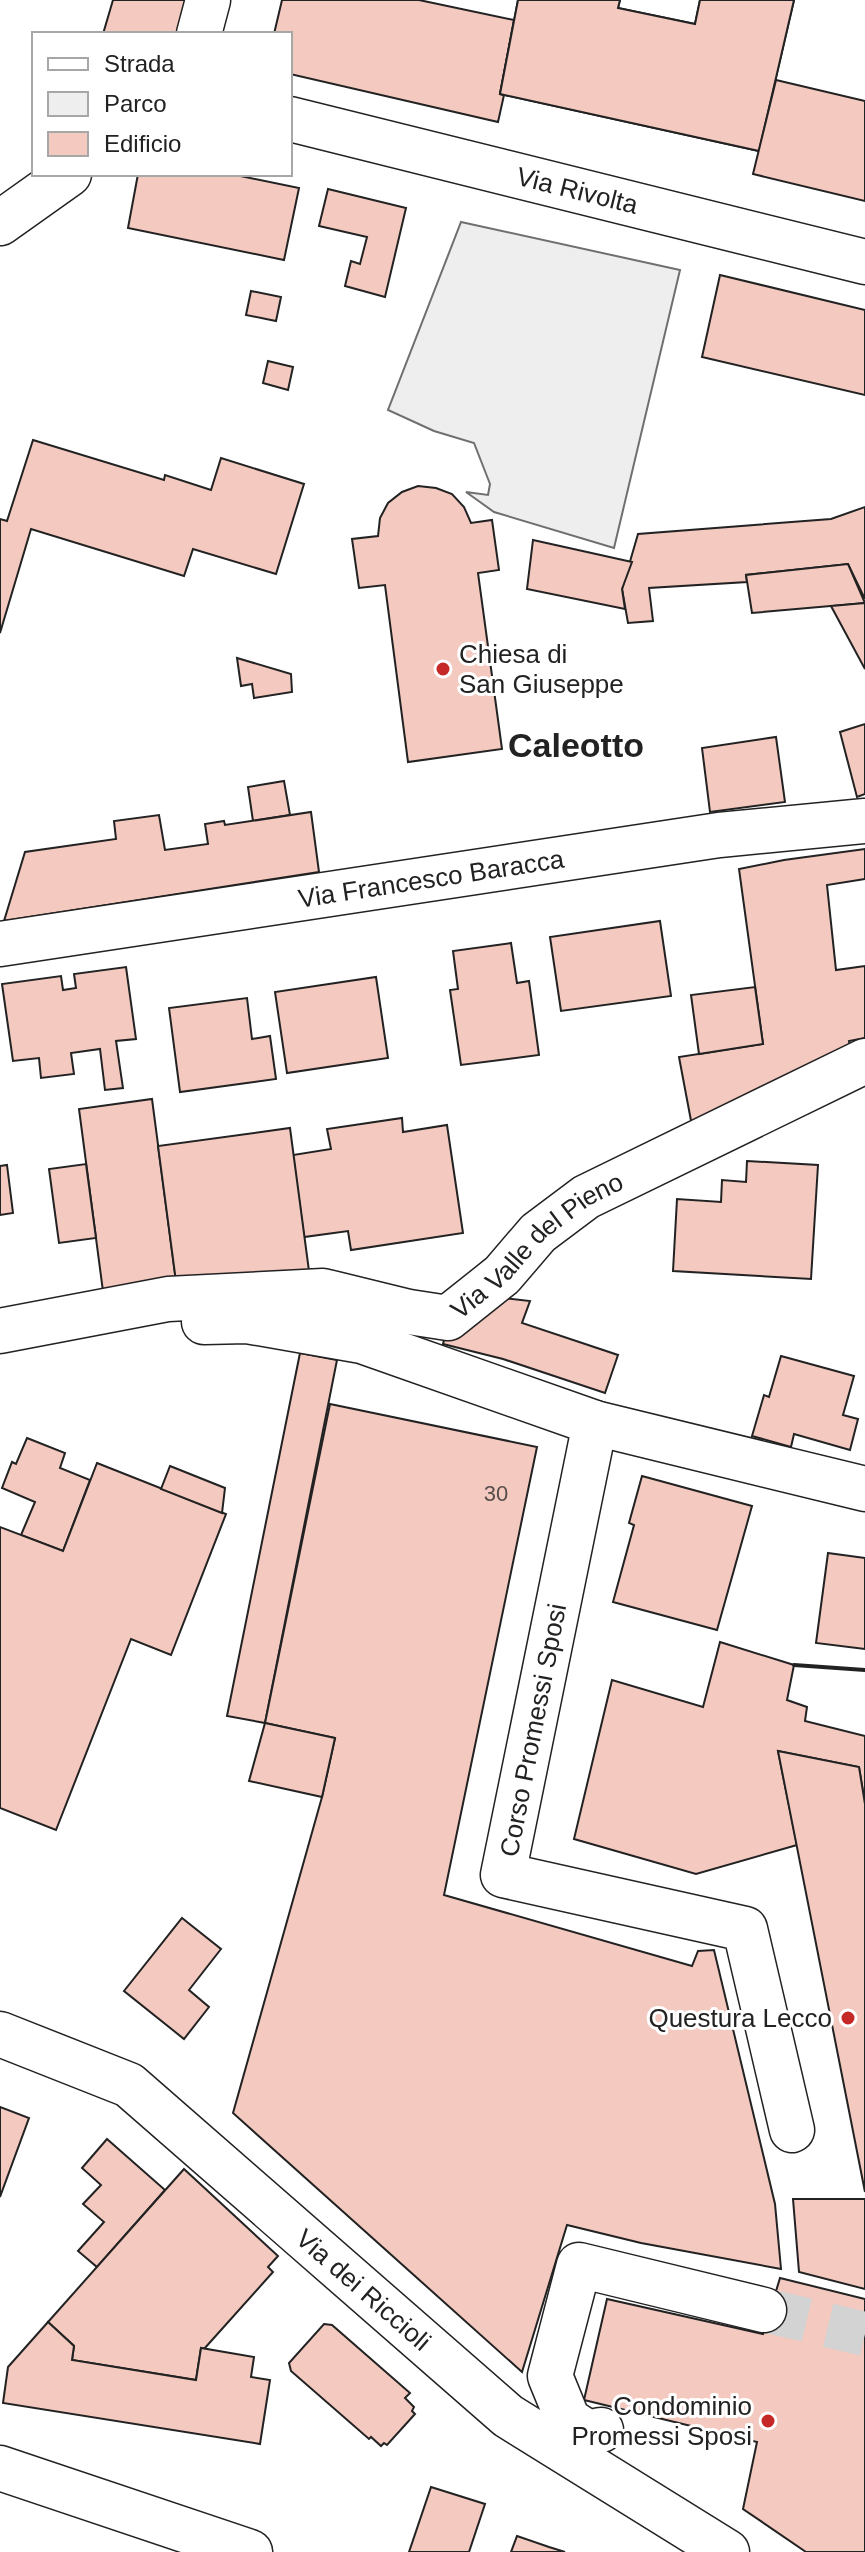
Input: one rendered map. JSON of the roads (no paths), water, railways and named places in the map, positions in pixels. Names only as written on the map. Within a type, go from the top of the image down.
[{"type":"street","points":[[200,32],[208,0]]},
{"type":"street","name":"Via Rivolta","points":[[292,119],[865,262]]},
{"type":"street","points":[[0,223],[66,176]]},
{"type":"street","name":"Via Francesco Baracca","points":[[0,944],[719,835],[865,821]]},
{"type":"street","name":"Via Valle del Pieno","points":[[0,1331],[168,1299],[323,1291],[448,1318],[502,1275],[538,1233],[586,1197],[865,1061]]},
{"type":"street","points":[[161,1323],[247,1321],[362,1341],[595,1423],[865,1489]]},
{"type":"street","name":"Corso Promessi Sposi","points":[[595,1423],[503,1875],[745,1929],[792,2130]]},
{"type":"street","name":"Via dei Riccioli","points":[[0,2034],[129,2085],[508,2416],[727,2552]]},
{"type":"street","points":[[601,2430],[588,2433],[568,2420],[550,2376],[579,2265],[764,2310]]},
{"type":"street","points":[[0,2468],[250,2552]]},
{"type":"tunnel","points":[[764,2310],[865,2334]]},
{"type":"place","name":"Chiesa di San Giuseppe","points":[[443,669]]},
{"type":"place","name":"Questura Lecco","points":[[848,2018]]},
{"type":"place","name":"Condominio Promessi Sposi","points":[[768,2421]]},
{"type":"district","name":"Caleotto","points":[[576,745]]}]
